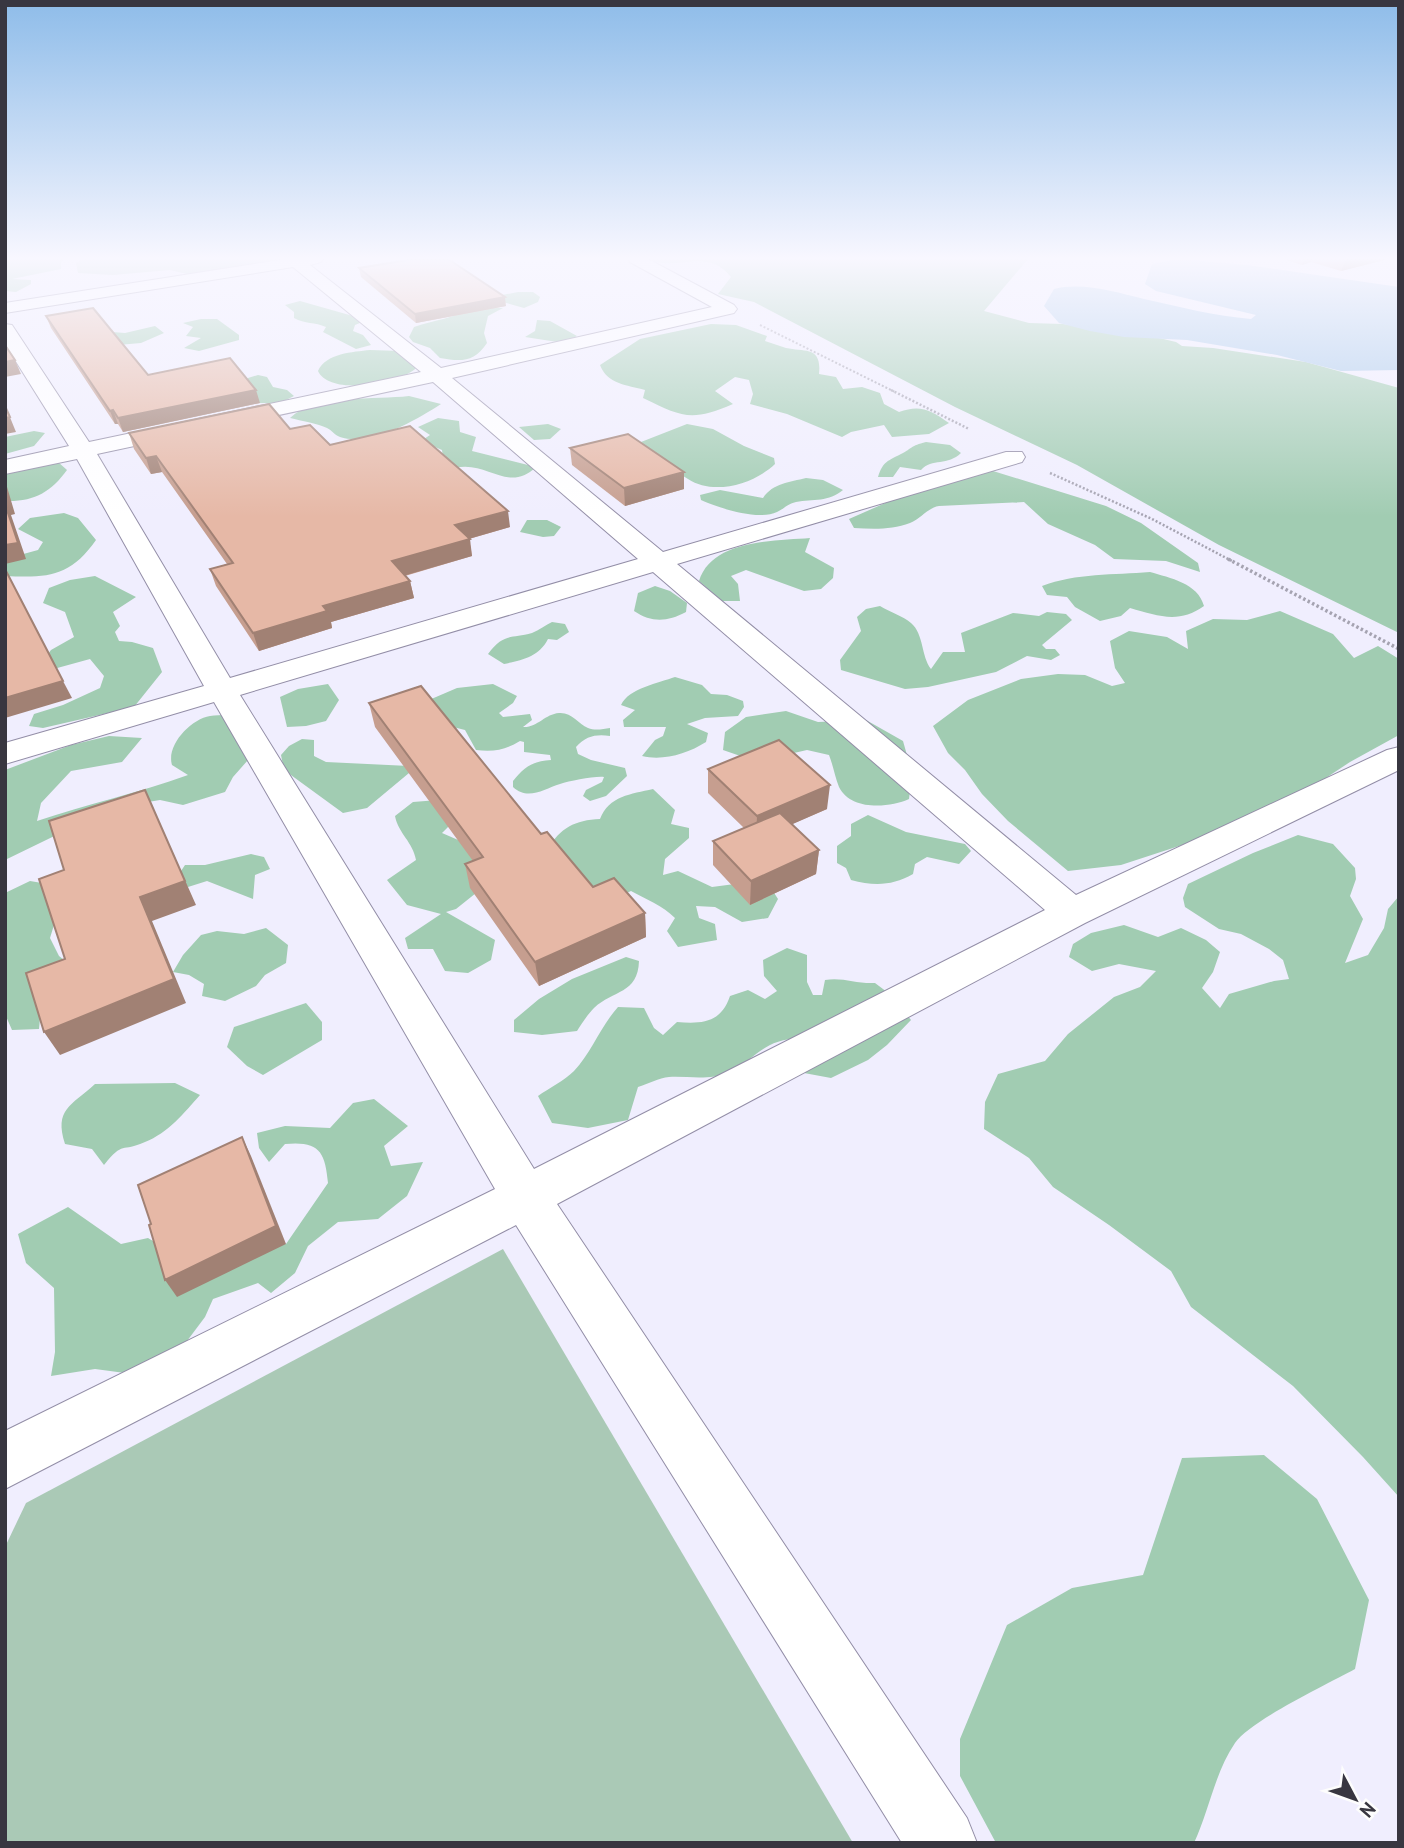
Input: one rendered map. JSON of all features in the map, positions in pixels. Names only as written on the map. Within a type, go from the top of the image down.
[{"type":"street","points":[[15,345],[83,450],[221,688],[525,1197],[942,1843]]},
{"type":"street","points":[[403,345],[1072,913]]},
{"type":"street","points":[[5,467],[568,345]]},
{"type":"street","points":[[5,754],[221,688],[659,563],[1014,457]]},
{"type":"street","points":[[5,1461],[525,1197],[1072,913],[1399,757]]},
{"type":"path","points":[[800,345],[985,437],[1014,457],[1152,519],[1399,649]]},
{"type":"green space","points":[[189,345],[220,345],[199,351],[184,348]]},
{"type":"green space","points":[[349,345],[370,345],[356,349]]},
{"type":"green space","points":[[422,345],[485,345],[477,354],[461,360],[440,358],[430,348]]},
{"type":"green space","points":[[630,345],[778,345],[811,352],[818,359],[819,374],[836,377],[843,389],[862,387],[880,393],[884,404],[899,412],[925,410],[949,423],[929,434],[892,437],[884,425],[851,432],[842,437],[787,414],[750,404],[753,394],[749,380],[735,377],[715,391],[733,404],[707,413],[687,415],[643,398],[645,390],[613,380],[600,365]]},
{"type":"green space","points":[[837,345],[1181,345],[1306,362],[1399,388],[1399,633],[1219,545],[1077,465],[955,407]]},
{"type":"green space","points":[[370,350],[400,351],[418,366],[398,378],[351,386],[325,379],[318,371],[333,357]]},
{"type":"green space","points":[[258,375],[267,377],[273,387],[287,390],[294,396],[280,403],[255,403],[244,383],[248,378]]},
{"type":"green space","points":[[409,396],[441,404],[393,430],[365,438],[340,437],[323,426],[290,418],[301,410],[330,402]]},
{"type":"green space","points":[[438,418],[459,421],[460,432],[476,437],[472,451],[536,467],[516,477],[477,468],[455,468],[443,457],[442,450],[421,441],[430,435],[418,427]]},
{"type":"green space","points":[[548,424],[561,429],[550,439],[534,440],[519,427]]},
{"type":"green space","points":[[687,424],[713,429],[774,458],[775,464],[745,482],[721,487],[698,484],[641,442]]},
{"type":"green space","points":[[34,431],[45,433],[34,446],[5,454],[5,437]]},
{"type":"green space","points":[[926,442],[950,445],[961,453],[951,459],[925,466],[921,470],[900,467],[893,477],[878,477],[886,462]]},
{"type":"green space","points":[[58,462],[67,470],[48,490],[25,500],[5,501],[5,474]]},
{"type":"green space","points":[[958,471],[993,471],[1106,506],[1141,523],[1198,563],[1200,572],[1166,561],[1114,559],[1095,545],[1048,524],[1024,502],[939,506],[910,523],[889,528],[854,528],[849,519]]},
{"type":"green space","points":[[806,478],[823,480],[843,490],[826,498],[796,502],[777,512],[760,515],[718,507],[701,500],[700,495],[720,490],[763,498],[777,486]]},
{"type":"green space","points":[[64,513],[78,518],[96,540],[77,562],[57,573],[5,576],[5,559],[38,550],[43,542],[18,529],[30,518]]},
{"type":"green space","points":[[527,520],[547,520],[561,527],[554,536],[543,537],[520,532]]},
{"type":"green space","points":[[810,538],[805,552],[834,568],[833,578],[821,589],[804,591],[746,570],[731,576],[738,584],[740,601],[722,601],[699,581],[706,567],[731,550],[763,542]]},
{"type":"green space","points":[[1150,572],[1190,587],[1201,598],[1204,606],[1195,612],[1177,617],[1159,616],[1130,608],[1121,616],[1100,621],[1075,607],[1067,597],[1047,595],[1042,586],[1082,577]]},
{"type":"green space","points":[[95,576],[136,597],[113,612],[120,626],[115,632],[119,641],[153,648],[162,672],[134,707],[43,728],[29,726],[34,714],[63,705],[100,688],[104,676],[90,659],[50,670],[42,662],[51,650],[74,637],[65,612],[43,603],[49,588],[70,580]]},
{"type":"green space","points":[[655,586],[670,591],[687,603],[686,612],[660,620],[647,618],[634,611],[638,593]]},
{"type":"green space","points":[[880,606],[911,623],[931,669],[943,652],[965,652],[961,633],[1013,613],[1039,616],[1047,612],[1066,614],[1072,620],[1042,645],[1046,649],[1055,649],[1060,655],[1051,660],[1027,656],[996,672],[928,687],[905,689],[841,670],[840,660],[861,631],[857,617],[866,609]]},
{"type":"green space","points":[[1280,611],[1333,634],[1354,658],[1378,646],[1399,659],[1399,735],[1350,762],[1297,797],[1225,831],[1121,865],[1068,871],[1008,821],[982,794],[965,770],[948,753],[933,726],[968,700],[1021,679],[1058,674],[1085,675],[1112,686],[1125,683],[1115,668],[1110,641],[1129,631],[1167,637],[1188,649],[1186,631],[1213,619],[1247,620]]},
{"type":"green space","points":[[552,622],[565,624],[569,632],[557,640],[548,639],[540,650],[529,657],[504,664],[488,654],[504,639],[532,633]]},
{"type":"green space","points":[[675,677],[702,685],[711,694],[727,695],[743,701],[744,707],[738,716],[705,718],[687,724],[708,733],[706,742],[699,746],[666,757],[642,756],[655,740],[663,736],[666,727],[624,727],[623,720],[635,710],[621,705],[637,690]]},
{"type":"green space","points":[[328,684],[339,700],[326,721],[287,727],[280,697],[298,689]]},
{"type":"green space","points":[[493,684],[517,696],[513,703],[499,713],[503,717],[530,714],[532,720],[523,727],[559,713],[568,714],[591,729],[610,728],[610,736],[600,735],[580,743],[576,747],[578,754],[625,768],[627,776],[606,796],[590,801],[583,796],[586,790],[602,782],[604,777],[576,780],[536,793],[524,793],[513,787],[513,781],[529,766],[551,760],[550,755],[524,752],[524,742],[520,741],[499,750],[476,750],[465,730],[429,721],[422,703],[457,688]]},
{"type":"green space","points":[[786,711],[818,722],[866,720],[903,741],[912,773],[909,799],[881,805],[861,804],[852,800],[839,787],[829,755],[807,750],[772,758],[749,759],[723,750],[725,732],[746,717]]},
{"type":"green space","points":[[227,715],[248,760],[233,777],[225,792],[183,805],[160,800],[112,808],[5,860],[5,770],[71,745],[109,736],[142,738],[122,762],[71,771],[41,803],[37,821],[188,775],[172,765],[171,757],[176,741],[195,722],[212,716]]},
{"type":"green space","points":[[302,739],[314,740],[314,756],[326,762],[409,766],[409,773],[367,808],[343,813],[284,770],[281,755],[289,746]]},
{"type":"green space","points":[[653,789],[675,810],[671,824],[689,828],[689,838],[665,859],[663,875],[678,871],[712,887],[750,882],[769,885],[778,899],[768,918],[742,922],[715,907],[696,906],[699,918],[715,924],[717,940],[678,947],[667,931],[675,918],[665,910],[631,891],[616,898],[598,901],[548,849],[563,831],[576,823],[600,819],[615,801]]},
{"type":"green space","points":[[438,800],[455,820],[442,833],[479,849],[496,877],[456,909],[446,912],[495,940],[491,960],[468,973],[445,971],[433,949],[408,949],[405,938],[441,914],[407,905],[387,880],[416,860],[395,816],[413,802]]},
{"type":"green space","points":[[868,815],[906,832],[965,844],[971,851],[959,864],[927,857],[915,864],[913,874],[890,883],[875,884],[851,880],[846,868],[837,863],[837,846],[851,836],[851,824]]},
{"type":"green space","points":[[1298,835],[1333,844],[1355,868],[1356,879],[1350,896],[1363,919],[1345,963],[1368,955],[1384,928],[1388,909],[1399,896],[1399,1497],[1293,1386],[1191,1307],[1171,1271],[1053,1187],[1029,1158],[984,1129],[985,1102],[998,1074],[1045,1061],[1068,1034],[1114,997],[1140,987],[1156,971],[1119,964],[1092,971],[1069,957],[1073,944],[1091,933],[1124,925],[1158,937],[1181,928],[1206,940],[1220,952],[1213,972],[1202,988],[1220,1008],[1229,994],[1289,979],[1283,960],[1269,949],[1241,934],[1219,929],[1185,907],[1183,898],[1188,884]]},
{"type":"green space","points":[[251,854],[264,857],[270,869],[255,875],[253,899],[207,881],[188,887],[179,874],[185,865],[205,865]]},
{"type":"green space","points":[[30,881],[54,885],[57,915],[50,938],[59,956],[74,968],[42,997],[39,1029],[12,1030],[5,1014],[5,893]]},
{"type":"green space","points":[[266,928],[288,945],[286,963],[265,975],[256,986],[225,1001],[202,996],[204,984],[189,975],[173,972],[183,955],[201,935],[217,931],[244,934]]},
{"type":"green space","points":[[787,948],[807,955],[807,982],[813,995],[822,995],[825,980],[875,983],[891,995],[911,1020],[868,1060],[831,1078],[804,1073],[794,1048],[802,1038],[789,1039],[770,1045],[722,1075],[669,1077],[638,1087],[628,1120],[588,1128],[552,1123],[538,1096],[574,1071],[618,1007],[644,1008],[654,1028],[663,1035],[677,1022],[710,1020],[721,1012],[730,996],[748,990],[765,999],[777,991],[764,976],[763,960]]},
{"type":"green space","points":[[626,957],[639,961],[634,980],[594,1008],[577,1031],[542,1035],[514,1032],[514,1020],[539,999],[572,979]]},
{"type":"green space","points":[[306,1003],[322,1022],[322,1040],[263,1075],[247,1066],[227,1047],[234,1027]]},
{"type":"green space","points":[[175,1083],[200,1095],[175,1122],[153,1138],[119,1150],[104,1165],[92,1149],[65,1144],[62,1132],[63,1115],[72,1103],[95,1084]]},
{"type":"green space","points":[[374,1099],[408,1126],[384,1146],[391,1166],[423,1162],[407,1196],[378,1219],[338,1222],[308,1246],[295,1273],[271,1293],[258,1283],[213,1299],[205,1317],[178,1353],[140,1375],[95,1369],[51,1376],[55,1352],[54,1288],[26,1263],[18,1234],[68,1207],[121,1244],[148,1238],[163,1247],[286,1244],[328,1183],[325,1163],[318,1150],[306,1144],[285,1144],[269,1162],[259,1148],[257,1133],[285,1126],[330,1128],[353,1103]]},
{"type":"green space","points":[[503,1249],[853,1843],[5,1843],[5,1547],[26,1503]]},
{"type":"green space","points":[[1264,1455],[1317,1499],[1369,1600],[1355,1669],[1273,1713],[1235,1743],[1222,1766],[1194,1843],[996,1843],[960,1776],[960,1739],[1007,1625],[1072,1588],[1143,1575],[1182,1458]]},
{"type":"water","points":[[1218,345],[1399,345],[1399,370],[1341,371],[1277,355]]},
{"type":"building","points":[[5,345],[5,345],[15,360],[5,362]]},
{"type":"building","points":[[66,345],[124,345],[148,375],[230,358],[256,390],[118,418],[113,410],[110,411]]},
{"type":"building","points":[[269,404],[290,429],[310,425],[330,445],[410,426],[508,511],[455,525],[470,539],[392,561],[410,581],[323,606],[327,611],[253,633],[210,569],[233,563],[156,456],[146,458],[129,433]]},
{"type":"building","points":[[628,434],[684,472],[624,488],[570,448]]},
{"type":"building","points":[[5,504],[18,543],[5,545]]},
{"type":"building","points":[[5,569],[63,681],[5,698]]},
{"type":"building","points":[[421,686],[541,834],[547,832],[593,887],[614,878],[645,913],[535,962],[465,864],[483,857],[369,703]]},
{"type":"building","points":[[779,740],[830,785],[757,816],[708,769]]},
{"type":"building","points":[[145,790],[185,881],[140,897],[174,979],[44,1032],[26,973],[65,959],[39,879],[64,870],[49,821]]},
{"type":"building","points":[[780,813],[819,850],[751,881],[713,841]]},
{"type":"building","points":[[242,1137],[276,1226],[165,1280],[138,1185]]}]
